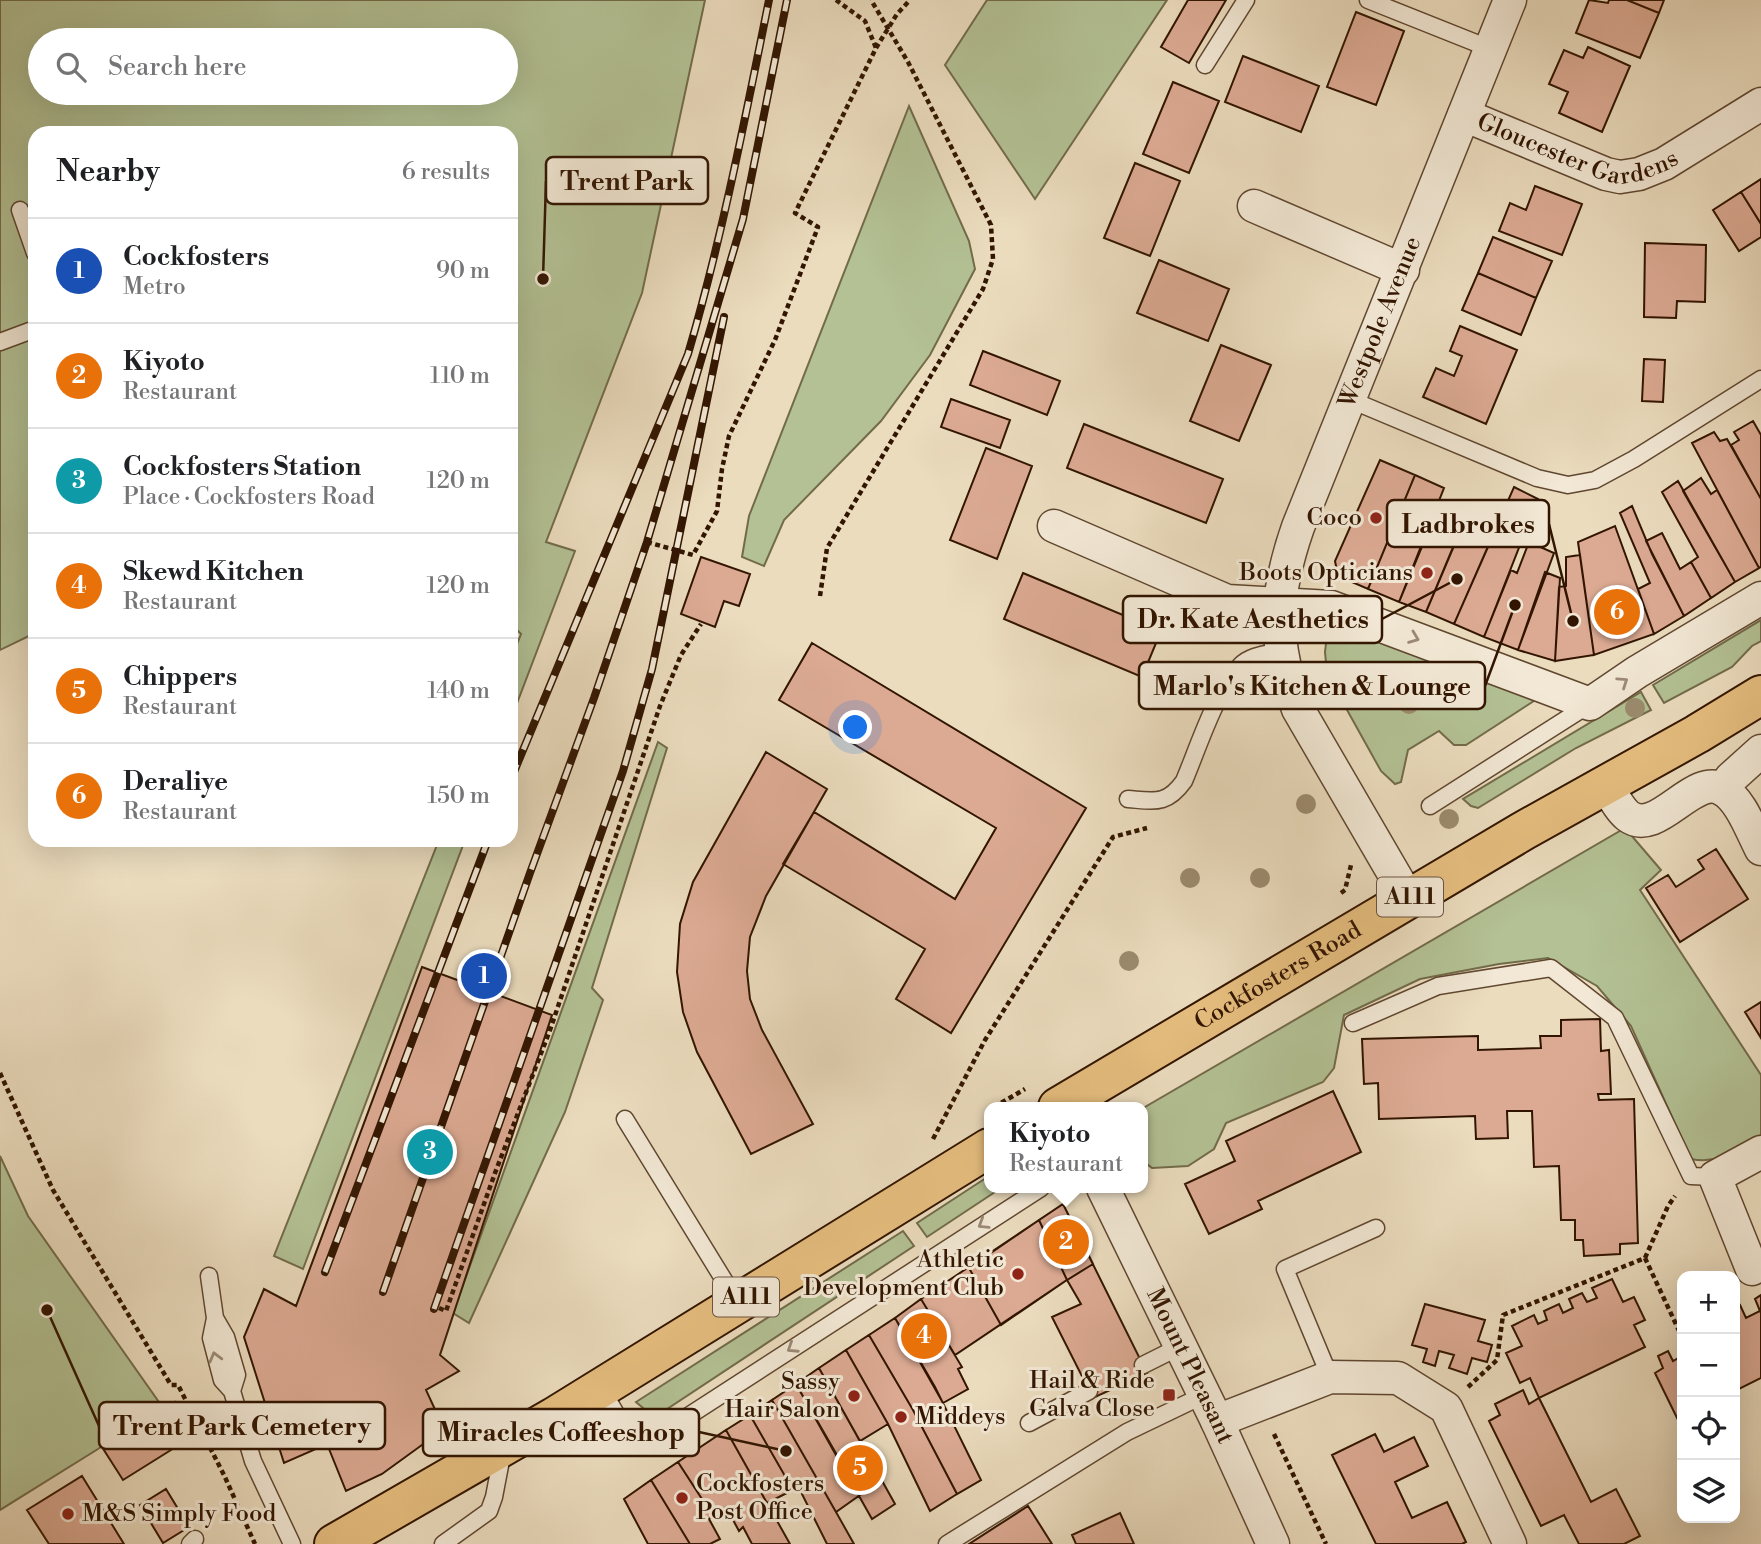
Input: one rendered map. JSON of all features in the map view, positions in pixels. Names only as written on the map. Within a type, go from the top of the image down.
[{"type":"main road","name":"Cockfosters Road","points":[[1069,1102],[1408,898],[1761,695]]},
{"type":"main road","name":"A111","points":[[334,1544],[504,1447],[984,1151]]},
{"type":"street","name":"Westpole Avenue","points":[[1408,898],[1298,709],[1287,680],[1281,651],[1278,604],[1285,563],[1298,527],[1510,0]]},
{"type":"street","name":"Gloucester Gardens","points":[[1464,115],[1606,174],[1620,177],[1639,174],[1664,164],[1761,104]]},
{"type":"street","points":[[1254,206],[1403,270]]},
{"type":"street","points":[[1054,526],[1227,601],[1331,607],[1590,704],[1637,672],[1761,598]]},
{"type":"street","points":[[1723,790],[1731,778],[1761,751]]},
{"type":"street","points":[[1606,784],[1626,814],[1634,820],[1655,817],[1698,790],[1712,786],[1723,790],[1736,802],[1761,849]]},
{"type":"street","points":[[1752,1269],[1703,1177],[1761,1152]]},
{"type":"street","name":"Mount Pleasant","points":[[1105,1193],[1181,1346],[1273,1544]]},
{"type":"street","points":[[1210,1408],[1260,1404],[1329,1377],[1398,1378],[1446,1408],[1510,1544]]},
{"type":"lane","points":[[1205,65],[1246,0]]},
{"type":"lane","points":[[1368,0],[1491,49]]},
{"type":"lane","points":[[20,210],[28,233]]},
{"type":"lane","points":[[0,342],[28,332]]},
{"type":"lane","points":[[1351,400],[1538,478],[1568,485],[1595,480],[1634,459],[1761,379]]},
{"type":"lane","points":[[1128,799],[1160,801],[1175,794],[1184,780],[1223,689],[1241,664],[1255,656],[1281,651]]},
{"type":"lane","points":[[1430,806],[1590,704]]},
{"type":"lane","points":[[1353,1023],[1438,985],[1551,968],[1615,1018],[1703,1177]]},
{"type":"lane","points":[[625,1119],[738,1303]]},
{"type":"lane","points":[[601,1388],[625,1429],[642,1437],[659,1435],[1033,1193]]},
{"type":"lane","points":[[1329,1377],[1285,1269],[1376,1228]]},
{"type":"lane","points":[[209,1276],[215,1318],[211,1338],[222,1380],[232,1391],[253,1461],[292,1544]]},
{"type":"lane","points":[[1143,1365],[1181,1346]]},
{"type":"lane","points":[[1029,1423],[1089,1391]]},
{"type":"lane","points":[[947,1544],[1127,1432],[1210,1408]]},
{"type":"lane","points":[[443,1544],[489,1511],[504,1447]]},
{"type":"path","points":[[836,0],[865,21],[876,48]]},
{"type":"path","points":[[820,596],[827,548],[984,289],[993,259],[991,225],[965,169],[871,0]]},
{"type":"path","points":[[647,542],[693,555],[712,524],[719,502],[722,468],[729,436],[775,340],[818,227],[794,214],[876,48],[910,0]]},
{"type":"path","points":[[439,1308],[446,1311],[550,1030],[660,706],[681,655],[701,624]]},
{"type":"path","points":[[930,1146],[985,1040],[1113,836],[1158,825]]},
{"type":"path","points":[[1335,898],[1345,890],[1353,861]]},
{"type":"path","points":[[0,1073],[53,1190],[171,1385],[178,1385],[224,1475],[255,1544]]},
{"type":"path","points":[[1446,1408],[1497,1360],[1503,1315],[1645,1258],[1668,1206],[1703,1177]]},
{"type":"path","points":[[1645,1258],[1677,1326]]},
{"type":"path","points":[[1260,1404],[1326,1544]]},
{"type":"green space","points":[[0,0],[705,0],[642,293],[546,542],[575,551],[518,701],[518,642],[521,634],[518,631],[518,126],[28,126],[28,636],[0,650]]},
{"type":"green space","points":[[987,0],[1167,0],[1035,199],[945,65]]},
{"type":"green space","points":[[909,106],[969,241],[975,269],[930,355],[881,421],[784,520],[764,566],[742,557],[749,516]]},
{"type":"green space","points":[[1761,620],[1761,641],[1752,646],[1732,667],[1664,703],[1653,685]]},
{"type":"green space","points":[[1336,628],[1360,629],[1537,699],[1466,745],[1454,745],[1439,731],[1408,750],[1401,782],[1395,784],[1381,771],[1327,674],[1327,635]]},
{"type":"green space","points":[[1641,692],[1651,710],[1576,748],[1478,808],[1463,799]]},
{"type":"green space","points":[[658,742],[667,748],[592,988],[603,1000],[565,1112],[469,1323],[453,1313]]},
{"type":"green space","points":[[1625,828],[1661,870],[1640,890],[1761,1075],[1761,1137],[1719,1158],[1691,1159],[1631,1026],[1597,986],[1548,958],[1420,979],[1344,1015],[1334,1068],[1323,1082],[1226,1123],[1214,1149],[1188,1166],[1152,1168],[1148,1165],[1148,1105]]},
{"type":"green space","points":[[436,847],[462,847],[303,1269],[274,1256]]},
{"type":"green space","points":[[0,1156],[28,1216],[161,1405],[98,1449],[0,1510]]},
{"type":"green space","points":[[984,1179],[984,1193],[993,1193],[927,1237],[917,1223]]},
{"type":"green space","points":[[903,1231],[914,1246],[664,1411],[649,1413],[636,1402]]},
{"type":"building","points":[[1188,0],[1226,0],[1189,63],[1161,47]]},
{"type":"building","points":[[1589,0],[1608,3],[1609,0],[1627,0],[1659,13],[1640,58],[1576,33]]},
{"type":"building","points":[[1627,0],[1664,0],[1659,13]]},
{"type":"building","points":[[1356,12],[1404,31],[1376,105],[1327,87]]},
{"type":"building","points":[[1588,47],[1630,66],[1602,132],[1559,113],[1568,92],[1549,84],[1564,50],[1583,58]]},
{"type":"building","points":[[1243,56],[1319,86],[1301,132],[1225,102]]},
{"type":"building","points":[[1173,82],[1219,101],[1189,173],[1143,154]]},
{"type":"building","points":[[1135,163],[1180,181],[1150,256],[1104,238]]},
{"type":"building","points":[[1761,179],[1761,224],[1741,192]]},
{"type":"building","points":[[1535,186],[1582,204],[1562,255],[1499,231],[1510,203],[1526,210]]},
{"type":"building","points":[[1741,192],[1761,224],[1761,237],[1739,251],[1713,210]]},
{"type":"building","points":[[1493,237],[1552,261],[1536,298],[1478,273]]},
{"type":"building","points":[[1645,243],[1706,245],[1705,302],[1677,301],[1676,318],[1644,317]]},
{"type":"building","points":[[1159,260],[1229,289],[1208,341],[1137,313]]},
{"type":"building","points":[[1478,273],[1536,298],[1521,335],[1462,310]]},
{"type":"building","points":[[1460,326],[1517,350],[1486,424],[1423,397],[1436,368],[1454,376],[1462,356],[1450,351]]},
{"type":"building","points":[[1221,345],[1271,365],[1239,441],[1190,421]]},
{"type":"building","points":[[983,351],[1060,381],[1047,415],[970,385]]},
{"type":"building","points":[[1644,359],[1665,360],[1663,402],[1642,401]]},
{"type":"building","points":[[951,399],[1010,420],[1000,448],[941,427]]},
{"type":"building","points":[[1753,421],[1761,435],[1761,499],[1731,445],[1739,440],[1734,432]]},
{"type":"building","points":[[1084,424],[1223,479],[1206,523],[1067,468]]},
{"type":"building","points":[[1714,432],[1720,441],[1727,439],[1761,499],[1759,568],[1692,443]]},
{"type":"building","points":[[986,448],[1032,466],[997,559],[950,540]]},
{"type":"building","name":"Coco","points":[[1380,460],[1415,475],[1368,589],[1338,576],[1335,561]]},
{"type":"building","points":[[1415,475],[1444,488],[1399,602],[1368,589]]},
{"type":"building","points":[[1701,478],[1711,494],[1717,490],[1759,568],[1735,582],[1683,491]]},
{"type":"building","points":[[1678,481],[1735,582],[1711,598],[1691,562],[1698,557],[1662,492]]},
{"type":"building","points":[[1514,487],[1538,499],[1484,637],[1454,624]]},
{"type":"building","points":[[1473,501],[1503,513],[1454,624],[1426,612]]},
{"type":"building","points":[[1632,506],[1652,554],[1684,616],[1654,634],[1638,589],[1650,583],[1620,513]]},
{"type":"building","points":[[1615,526],[1654,634],[1594,655],[1578,542]]},
{"type":"building","name":"Boots Opticians","points":[[1428,532],[1454,545],[1426,612],[1399,602]]},
{"type":"building","points":[[1662,533],[1680,569],[1691,562],[1711,598],[1684,616],[1646,541]]},
{"type":"building","points":[[1529,542],[1554,553],[1518,650],[1484,637],[1511,570],[1517,573]]},
{"type":"building","points":[[1580,555],[1594,655],[1555,661],[1559,587],[1566,586],[1566,557]]},
{"type":"building","points":[[701,557],[750,574],[739,606],[724,601],[715,627],[681,614]]},
{"type":"building","points":[[1545,572],[1560,578],[1555,661],[1518,650]]},
{"type":"building","points":[[1023,573],[1161,631],[1142,677],[1004,619]]},
{"type":"building","points":[[812,643],[1086,808],[951,1033],[896,999],[925,949],[783,864],[814,812],[955,899],[996,828],[779,700]]},
{"type":"building","points":[[766,752],[827,789],[766,896],[750,937],[747,971],[750,999],[762,1030],[813,1124],[751,1154],[697,1052],[683,1012],[677,972],[680,924],[693,882]]},
{"type":"building","points":[[1716,849],[1748,899],[1680,942],[1646,888],[1668,875],[1676,887],[1704,869],[1698,860]]},
{"type":"building","points":[[422,967],[552,1015],[440,1355],[459,1371],[426,1390],[444,1429],[382,1474],[346,1491],[327,1444],[284,1463],[244,1337],[264,1289],[296,1306]]},
{"type":"building","points":[[1761,1002],[1761,1038],[1745,1012]]},
{"type":"building","points":[[1600,1019],[1601,1051],[1609,1050],[1611,1094],[1598,1094],[1599,1100],[1634,1099],[1638,1243],[1620,1244],[1620,1254],[1584,1256],[1583,1240],[1575,1240],[1575,1220],[1561,1220],[1559,1166],[1534,1167],[1532,1111],[1507,1111],[1508,1138],[1476,1139],[1475,1116],[1379,1119],[1378,1083],[1364,1084],[1362,1039],[1478,1036],[1478,1050],[1541,1048],[1540,1036],[1561,1036],[1561,1020]]},
{"type":"building","points":[[1333,1091],[1361,1152],[1258,1201],[1262,1209],[1209,1234],[1185,1184],[1235,1161],[1226,1141]]},
{"type":"building","points":[[1063,1204],[1093,1264],[1067,1280],[1039,1220]]},
{"type":"building","points":[[1063,1204],[1147,1373],[1093,1398],[1052,1317],[1081,1304],[1067,1280],[955,1355],[921,1299]]},
{"type":"building","name":"Athletic Development Club","points":[[1039,1220],[1067,1280],[1001,1325],[969,1268]]},
{"type":"building","points":[[1612,1279],[1623,1302],[1634,1297],[1645,1320],[1634,1325],[1645,1347],[1539,1398],[1530,1378],[1520,1383],[1506,1353],[1522,1346],[1512,1326],[1534,1315],[1538,1324],[1547,1320],[1544,1311],[1559,1304],[1563,1313],[1573,1308],[1569,1299],[1582,1293],[1587,1302],[1597,1298],[1592,1288]]},
{"type":"building","points":[[1761,1295],[1761,1378],[1740,1388],[1740,1305],[1746,1318],[1760,1311],[1755,1299]]},
{"type":"building","points":[[921,1299],[962,1367],[958,1369],[968,1389],[943,1403],[895,1318]]},
{"type":"building","points":[[1425,1304],[1485,1320],[1478,1341],[1492,1345],[1487,1362],[1472,1358],[1467,1374],[1449,1368],[1454,1355],[1439,1351],[1435,1366],[1423,1362],[1427,1349],[1412,1345]]},
{"type":"building","points":[[895,1318],[935,1387],[981,1480],[957,1494],[913,1410],[869,1335]]},
{"type":"building","name":"Middeys","points":[[869,1335],[913,1410],[957,1494],[930,1511],[888,1424],[846,1350]]},
{"type":"building","name":"Sassy Hair Salon","points":[[846,1350],[888,1424],[860,1441],[819,1368]]},
{"type":"building","points":[[1668,1351],[1673,1361],[1677,1359],[1677,1418],[1655,1373],[1663,1368],[1658,1356]]},
{"type":"building","points":[[819,1368],[895,1504],[872,1519],[796,1384]]},
{"type":"building","points":[[796,1384],[860,1495],[836,1512],[772,1400]]},
{"type":"building","points":[[1523,1390],[1529,1404],[1539,1398],[1591,1502],[1616,1489],[1640,1536],[1624,1544],[1579,1544],[1564,1515],[1541,1526],[1489,1421],[1500,1415],[1495,1404]]},
{"type":"building","points":[[772,1400],[854,1544],[827,1544],[798,1486],[793,1490],[750,1415]]},
{"type":"building","points":[[175,1402],[195,1435],[123,1480],[102,1447]]},
{"type":"building","points":[[750,1415],[793,1490],[767,1503],[726,1430]]},
{"type":"building","points":[[726,1430],[790,1544],[752,1544],[743,1527],[739,1531],[726,1507],[713,1516],[678,1462]]},
{"type":"building","points":[[1375,1434],[1384,1452],[1414,1437],[1428,1466],[1395,1482],[1412,1518],[1447,1502],[1466,1542],[1376,1544],[1332,1455]]},
{"type":"building","name":"Cockfosters Post Office","points":[[678,1462],[713,1516],[709,1519],[720,1539],[710,1544],[690,1544],[651,1480]]},
{"type":"building","name":"M&S Simply Food","points":[[82,1476],[124,1544],[49,1544],[27,1510]]},
{"type":"building","points":[[651,1480],[690,1544],[648,1544],[624,1499]]},
{"type":"building","points":[[166,1489],[189,1527],[163,1543],[140,1505]]},
{"type":"building","points":[[1028,1506],[1052,1544],[969,1544]]},
{"type":"building","points":[[1120,1513],[1134,1544],[1076,1544],[1072,1535]]},
{"type":"railway","points":[[518,762],[688,354],[722,222],[769,0]]},
{"type":"railway","points":[[383,1292],[647,542],[743,219],[787,0]]},
{"type":"railway","points":[[434,1309],[623,771],[652,669],[724,317]]},
{"type":"railway","points":[[325,1272],[485,847]]},
{"type":"place","name":"Trent Park","points":[[543,279]]},
{"type":"place","name":"Coco","points":[[1376,518]]},
{"type":"place","name":"Boots Opticians","points":[[1427,573]]},
{"type":"place","name":"Dr. Kate Aesthetics","points":[[1457,579]]},
{"type":"place","name":"Marlo's Kitchen & Lounge","points":[[1515,605]]},
{"type":"place","name":"Deraliye","points":[[1617,612]]},
{"type":"place","name":"Ladbrokes","points":[[1573,621]]},
{"type":"place","name":"Cockfosters","points":[[484,976]]},
{"type":"place","name":"Cockfosters Station","points":[[430,1152]]},
{"type":"place","name":"Kiyoto","points":[[1066,1242]]},
{"type":"place","name":"Athletic Development Club","points":[[1018,1274]]},
{"type":"place","name":"Trent Park Cemetery","points":[[47,1310]]},
{"type":"place","name":"Skewd Kitchen","points":[[924,1336]]},
{"type":"place","name":"Hail & Ride Galva Close","points":[[1169,1395]]},
{"type":"place","name":"Sassy Hair Salon","points":[[854,1396]]},
{"type":"place","name":"Middeys","points":[[901,1417]]},
{"type":"place","name":"Miracles Coffeeshop","points":[[786,1451]]},
{"type":"place","name":"Chippers","points":[[860,1468]]},
{"type":"place","name":"Cockfosters Post Office","points":[[682,1498]]},
{"type":"place","name":"M&S Simply Food","points":[[68,1514]]}]
